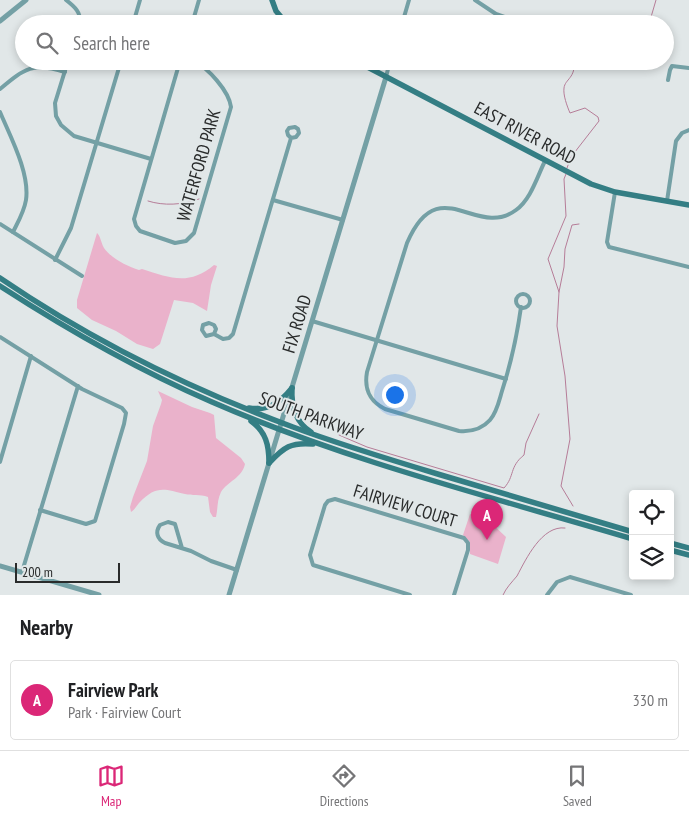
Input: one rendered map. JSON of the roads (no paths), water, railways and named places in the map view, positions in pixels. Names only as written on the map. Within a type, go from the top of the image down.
[{"type":"main road","points":[[272,0],[279,15]]},
{"type":"main road","name":"EAST RIVER ROAD","points":[[373,70],[595,186],[615,192],[689,205]]},
{"type":"main road","name":"SOUTH PARKWAY","points":[[0,278],[54,313],[125,353],[280,426]]},
{"type":"main road","name":"SOUTH PARKWAY","points":[[0,286],[58,323],[120,358],[188,392],[244,415],[629,537]]},
{"type":"main road","points":[[241,407],[253,409],[270,407],[280,401],[292,388]]},
{"type":"main road","points":[[292,388],[293,408],[296,418],[322,441]]},
{"type":"main road","points":[[244,415],[259,427],[265,436],[269,449],[269,463]]},
{"type":"main road","points":[[269,463],[283,449],[291,445],[322,441]]},
{"type":"main road","name":"SOUTH PARKWAY","points":[[322,441],[629,531]]},
{"type":"main road","points":[[674,544],[689,548]]},
{"type":"main road","points":[[674,551],[689,555]]},
{"type":"street","points":[[0,21],[26,0]]},
{"type":"street","points":[[66,0],[78,10],[79,15]]},
{"type":"street","points":[[136,15],[140,0]]},
{"type":"street","points":[[195,15],[199,0]]},
{"type":"street","points":[[405,15],[409,0]]},
{"type":"street","points":[[475,0],[499,15]]},
{"type":"street","points":[[674,66],[689,68]]},
{"type":"street","points":[[0,88],[26,70]]},
{"type":"street","points":[[58,70],[65,72],[55,103],[55,110],[58,121],[70,134],[151,159]]},
{"type":"street","points":[[56,260],[71,228],[118,70]]},
{"type":"street","name":"WATERFORD PARK","points":[[177,70],[134,216],[136,226],[144,234],[175,243],[189,240],[194,233],[231,107],[227,93],[207,70]]},
{"type":"street","name":"FIX ROAD","points":[[230,595],[388,70]]},
{"type":"street","points":[[668,80],[670,70]]},
{"type":"street","points":[[0,112],[22,167],[26,187],[24,206],[12,232]]},
{"type":"street","points":[[667,201],[676,141],[682,133],[689,130]]},
{"type":"street","points":[[214,334],[223,340],[230,338],[233,334],[291,138]]},
{"type":"street","points":[[521,307],[514,352],[496,411],[483,427],[464,432],[385,408],[372,400],[367,390],[366,378],[376,340],[407,243],[414,227],[425,215],[441,208],[452,208],[490,218],[508,215],[526,200],[545,161]]},
{"type":"street","points":[[615,192],[607,242],[608,247],[689,267]]},
{"type":"street","points":[[272,200],[343,220]]},
{"type":"street","points":[[0,224],[82,276]]},
{"type":"street","points":[[312,321],[506,379]]},
{"type":"street","points":[[0,337],[78,386],[126,411],[97,518],[94,522],[88,524],[40,510]]},
{"type":"street","points":[[0,462],[31,356]]},
{"type":"street","points":[[22,572],[78,386]]},
{"type":"street","name":"FAIRVIEW COURT","points":[[410,595],[313,565],[310,552],[328,501],[336,499],[464,538],[468,543],[468,550],[454,595]]},
{"type":"street","points":[[182,548],[178,539],[177,526],[168,522],[160,525],[157,529],[157,536],[161,542],[197,553],[211,561],[237,570]]},
{"type":"street","points":[[0,566],[99,595]]},
{"type":"street","points":[[547,595],[557,582],[570,577],[631,595]]},
{"type":"waterway","points":[[652,15],[656,0]]},
{"type":"waterway","points":[[567,168],[571,157],[599,121],[598,117],[585,108],[570,113],[564,88],[573,70]]},
{"type":"waterway","points":[[559,292],[548,259],[566,216],[564,179],[566,174]]},
{"type":"waterway","points":[[148,201],[160,204],[173,204],[199,199]]},
{"type":"waterway","points":[[573,506],[561,486],[570,439],[565,376],[557,326],[559,292],[565,249],[572,225],[579,224]]},
{"type":"waterway","points":[[339,435],[367,447],[504,488],[519,459],[524,455],[526,443],[539,414]]},
{"type":"waterway","points":[[503,595],[542,537],[549,532],[565,528]]},
{"type":"place","name":"Fairview Park","points":[[487,540]]}]
